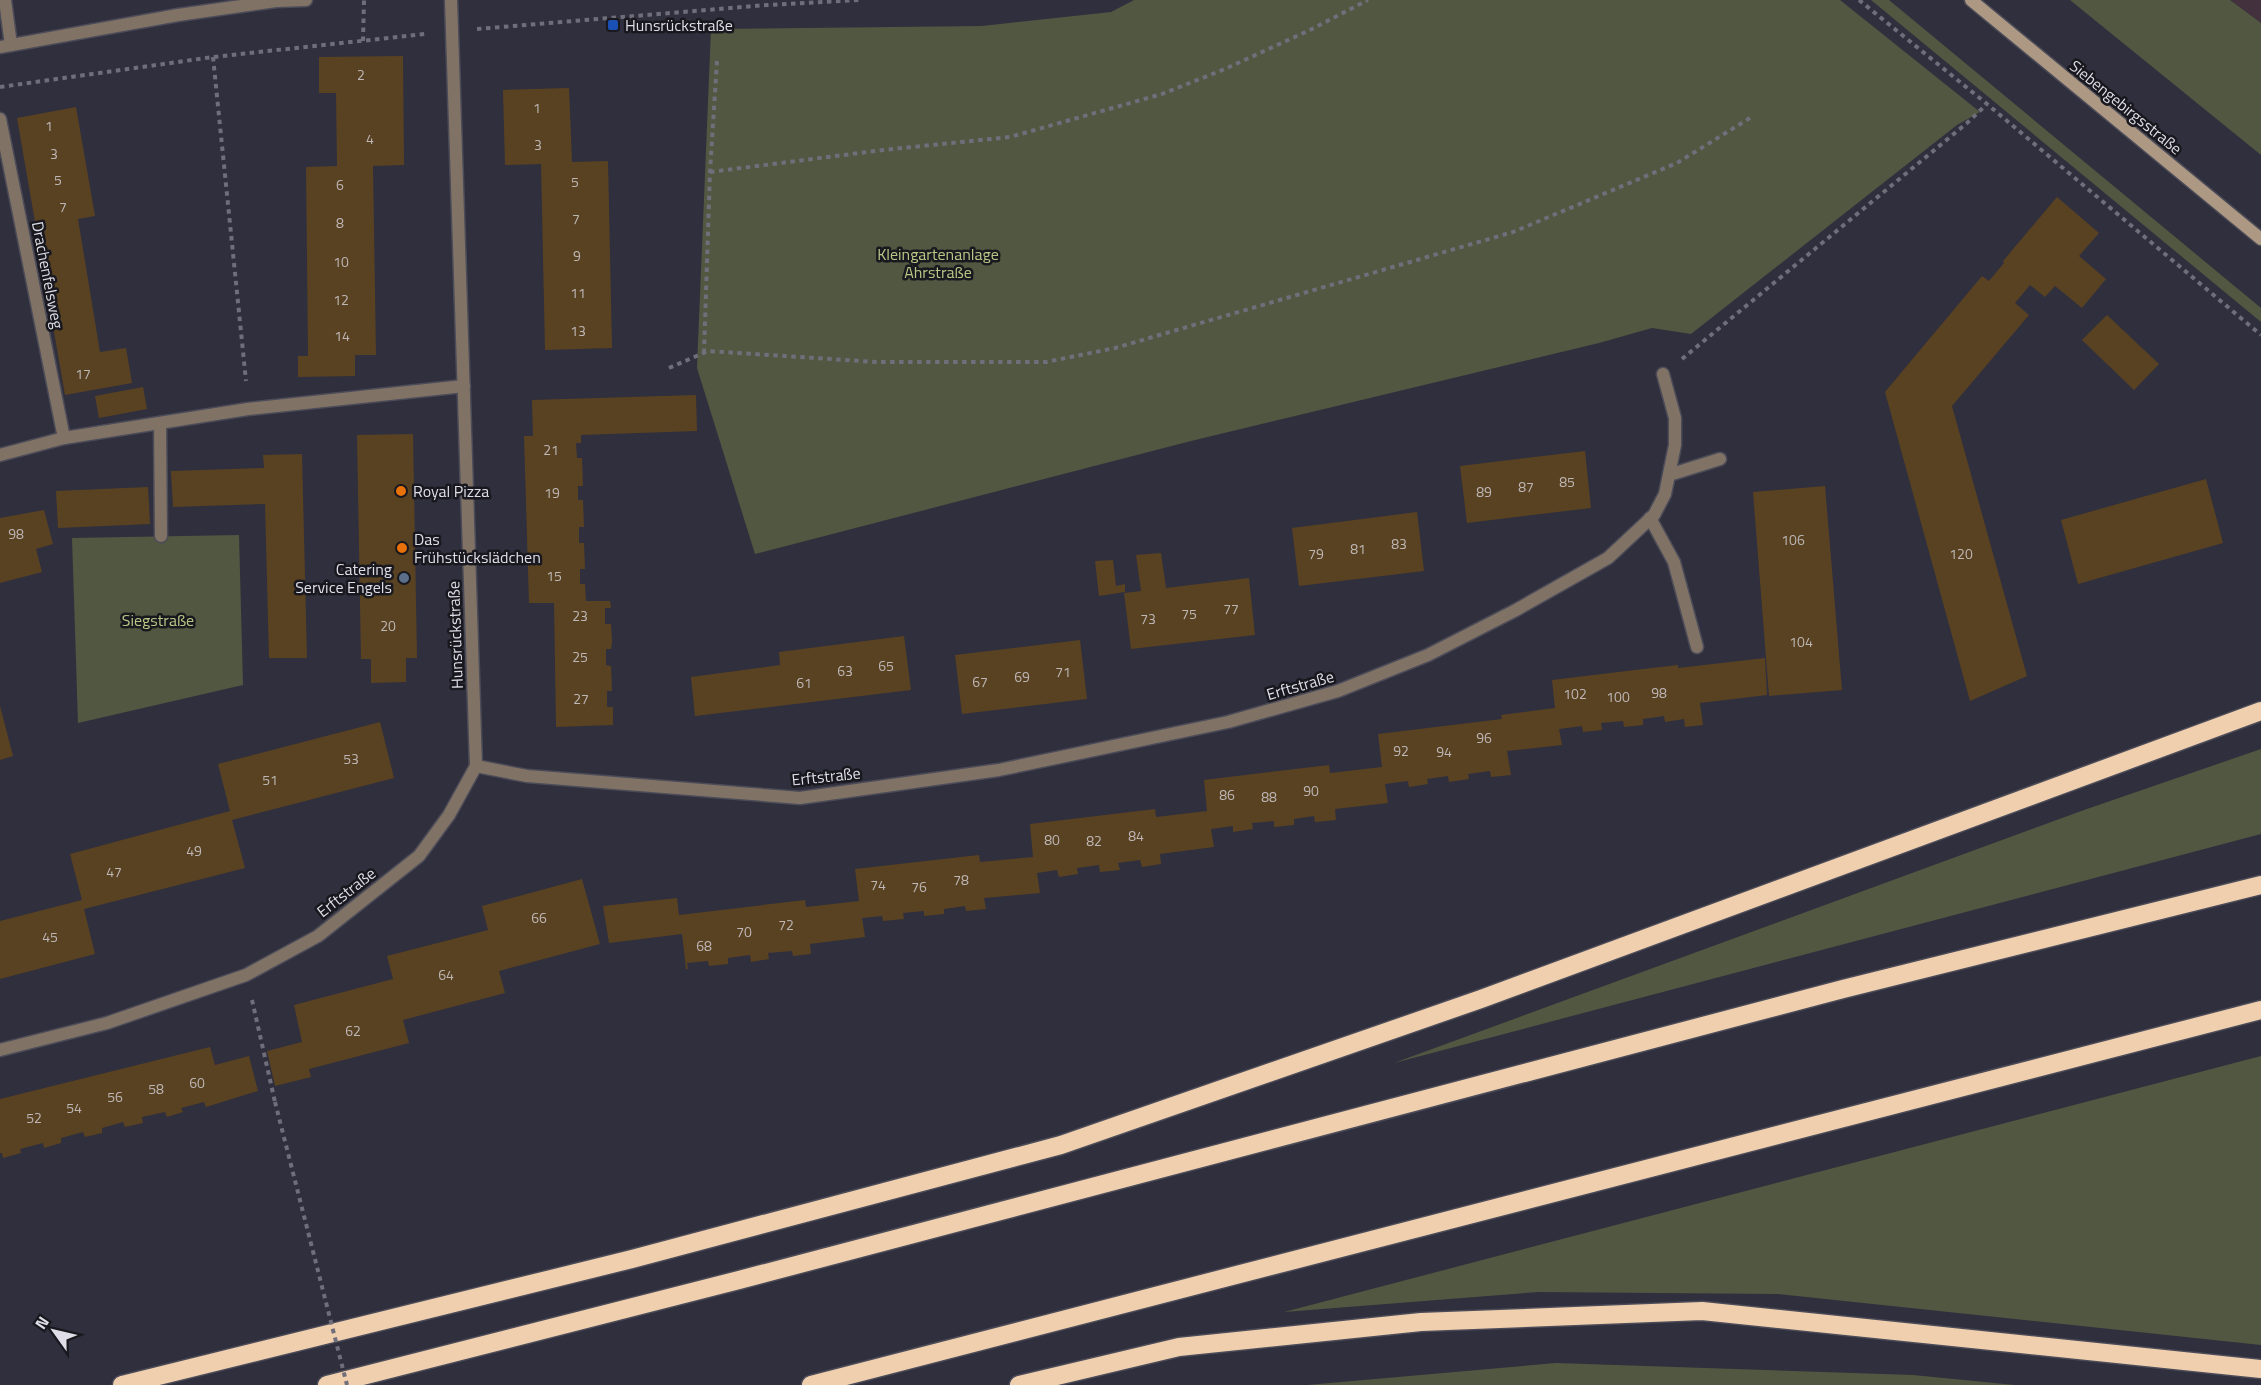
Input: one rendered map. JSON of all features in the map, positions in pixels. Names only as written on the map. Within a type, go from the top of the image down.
[{"type":"highway","points":[[122,1385],[632,1259],[1061,1145],[1481,999],[2261,711]]},
{"type":"highway","points":[[327,1385],[750,1277],[1843,989],[2261,885]]},
{"type":"highway","points":[[811,1385],[2261,1010]]},
{"type":"highway","points":[[1018,1385],[1179,1347],[1421,1322],[1702,1311],[2261,1369]]},
{"type":"main road","name":"Siebengebirgsstraße","points":[[1971,0],[2261,239]]},
{"type":"street","points":[[5,0],[5,46],[178,15],[306,0]]},
{"type":"street","name":"Hunsrückstraße","points":[[451,0],[476,766]]},
{"type":"street","name":"Drachenfelsweg","points":[[0,119],[64,438]]},
{"type":"street","name":"Erftstraße","points":[[0,1050],[107,1023],[246,975],[318,936],[419,856],[449,815],[476,766],[527,776],[800,798],[999,770],[1228,722],[1338,691],[1428,656],[1608,558],[1650,518],[1665,494],[1675,445],[1675,418],[1663,374]]},
{"type":"street","points":[[0,455],[64,438],[248,410],[464,387]]},
{"type":"street","points":[[160,423],[161,536]]},
{"type":"street","points":[[1669,475],[1720,459]]},
{"type":"street","points":[[1650,518],[1674,562],[1697,647]]},
{"type":"path","points":[[363,41],[364,0]]},
{"type":"path","points":[[710,172],[883,150],[1010,137],[1162,94],[1225,69],[1368,0]]},
{"type":"path","points":[[1859,0],[1988,104],[2261,335]]},
{"type":"path","points":[[213,57],[248,410]]},
{"type":"path","points":[[704,353],[710,172],[717,61]]},
{"type":"path","points":[[1663,374],[1988,104]]},
{"type":"path","points":[[669,368],[708,351],[876,362],[1046,363],[1115,348],[1513,232],[1677,163],[1750,118]]},
{"type":"path","points":[[246,975],[275,1102],[347,1385]]},
{"type":"shaded area","points":[[2230,0],[2261,0],[2261,23]]},
{"type":"green space","name":"Kleingartenanlage Ahrstraße","points":[[1134,0],[1840,0],[1980,112],[1957,125],[1691,334],[1652,328],[1599,343],[1191,441],[755,554],[697,368],[711,29],[982,26],[1111,12]]},
{"type":"green space","points":[[1871,0],[1889,0],[2261,308],[2261,322]]},
{"type":"green space","points":[[2070,0],[2230,0],[2261,23],[2261,155]]},
{"type":"green space","name":"Siegstraße","points":[[239,535],[243,685],[78,723],[72,538]]},
{"type":"green space","points":[[2261,749],[2261,834],[1394,1063],[2084,810]]},
{"type":"green space","points":[[2261,1056],[2261,1345],[1777,1294],[1538,1292],[1284,1312]]},
{"type":"green space","points":[[1556,1363],[1913,1375],[2015,1385],[1307,1385]]},
{"type":"building","points":[[403,56],[404,165],[373,166],[376,355],[355,355],[355,376],[298,377],[298,356],[308,356],[306,167],[337,166],[336,93],[319,93],[319,57]]},
{"type":"building","points":[[569,88],[572,162],[608,161],[612,348],[545,350],[541,164],[505,165],[503,90]]},
{"type":"building","points":[[76,107],[95,216],[78,219],[100,352],[126,348],[132,383],[65,395],[17,118]]},
{"type":"building","points":[[2057,197],[2099,233],[2079,256],[2106,279],[2082,308],[2055,286],[2045,297],[2030,285],[2015,303],[2029,315],[1952,406],[2027,676],[1970,701],[1885,392],[1982,276],[1989,281]]},
{"type":"building","points":[[2107,315],[2159,364],[2134,390],[2082,340]]},
{"type":"building","points":[[143,387],[147,409],[99,418],[95,396]]},
{"type":"building","points":[[696,395],[697,431],[581,435],[581,443],[576,443],[577,458],[582,458],[583,486],[578,486],[578,500],[583,500],[584,527],[579,527],[579,543],[584,543],[585,569],[580,569],[580,584],[585,584],[586,601],[610,601],[611,608],[605,608],[605,624],[611,624],[612,642],[611,649],[606,649],[606,665],[611,666],[612,691],[607,691],[607,707],[613,707],[613,725],[556,727],[554,603],[529,603],[524,436],[533,436],[532,400]]},
{"type":"building","points":[[413,434],[417,658],[406,658],[406,682],[371,683],[371,659],[361,659],[357,435]]},
{"type":"building","points":[[1585,451],[1591,508],[1467,523],[1460,466]]},
{"type":"building","points":[[302,454],[307,658],[269,658],[265,504],[173,507],[171,471],[264,468],[263,455]]},
{"type":"building","points":[[2206,479],[2223,543],[2078,584],[2061,520]]},
{"type":"building","points":[[1825,486],[1842,690],[1769,696],[1753,492]]},
{"type":"building","points":[[148,487],[150,524],[58,528],[56,491]]},
{"type":"building","points":[[44,510],[53,544],[36,549],[42,572],[0,583],[0,518]]},
{"type":"building","points":[[1417,512],[1424,571],[1299,586],[1292,528]]},
{"type":"building","points":[[1161,553],[1166,588],[1249,578],[1255,635],[1131,649],[1124,593],[1141,591],[1136,555]]},
{"type":"building","points":[[1113,560],[1116,586],[1125,584],[1125,592],[1099,596],[1095,561]]},
{"type":"building","points":[[904,636],[911,690],[695,716],[691,677],[780,665],[779,652]]},
{"type":"building","points":[[1080,640],[1087,699],[962,714],[955,655]]},
{"type":"building","points":[[1765,658],[1767,695],[1700,703],[1703,725],[1685,727],[1684,719],[1665,722],[1664,716],[1643,719],[1643,725],[1624,727],[1623,721],[1601,723],[1602,730],[1583,732],[1582,726],[1559,729],[1562,745],[1507,751],[1511,775],[1491,777],[1490,771],[1468,774],[1469,779],[1449,782],[1448,776],[1427,779],[1428,784],[1409,787],[1408,781],[1385,784],[1388,803],[1335,809],[1336,820],[1315,822],[1314,816],[1294,819],[1294,825],[1274,827],[1274,821],[1252,823],[1253,829],[1233,832],[1233,826],[1211,829],[1214,847],[1160,854],[1161,864],[1142,867],[1140,860],[1118,863],[1120,870],[1100,872],[1099,865],[1077,868],[1078,874],[1059,877],[1057,870],[1037,873],[1040,893],[984,898],[986,909],[966,911],[965,906],[944,909],[944,914],[924,916],[924,911],[903,913],[904,919],[883,921],[882,916],[862,918],[865,937],[810,944],[811,954],[793,956],[792,951],[768,953],[769,959],[751,962],[750,955],[728,958],[728,964],[709,966],[708,961],[687,963],[688,969],[686,969],[682,934],[609,943],[603,906],[677,898],[679,915],[805,900],[806,907],[859,901],[855,869],[979,855],[980,862],[1033,857],[1030,824],[1155,809],[1156,817],[1207,811],[1204,780],[1329,765],[1330,773],[1382,767],[1378,734],[1502,719],[1501,715],[1555,708],[1552,680],[1678,665],[1678,668]]},
{"type":"building","points":[[0,706],[13,756],[0,760]]},
{"type":"building","points":[[380,722],[394,778],[232,820],[245,868],[84,909],[95,954],[0,979],[0,921],[82,900],[70,854],[230,811],[218,764]]},
{"type":"building","points":[[582,879],[600,944],[499,971],[505,993],[403,1020],[409,1043],[309,1069],[311,1077],[275,1086],[267,1051],[302,1042],[294,1005],[393,979],[387,956],[488,930],[482,906]]},
{"type":"building","points":[[210,1047],[215,1065],[249,1056],[258,1091],[206,1107],[204,1102],[181,1108],[183,1112],[167,1117],[165,1112],[142,1117],[143,1123],[125,1127],[123,1122],[102,1128],[102,1133],[85,1137],[83,1132],[61,1138],[61,1143],[44,1148],[43,1143],[20,1149],[21,1153],[3,1158],[0,1153],[0,1099]]},
{"type":"place","name":"Hunsrückstraße","points":[[613,25]]},
{"type":"place","name":"Royal Pizza","points":[[401,491]]},
{"type":"place","name":"Das Frühstückslädchen","points":[[402,548]]},
{"type":"place","name":"Catering Service Engels","points":[[404,578]]}]
